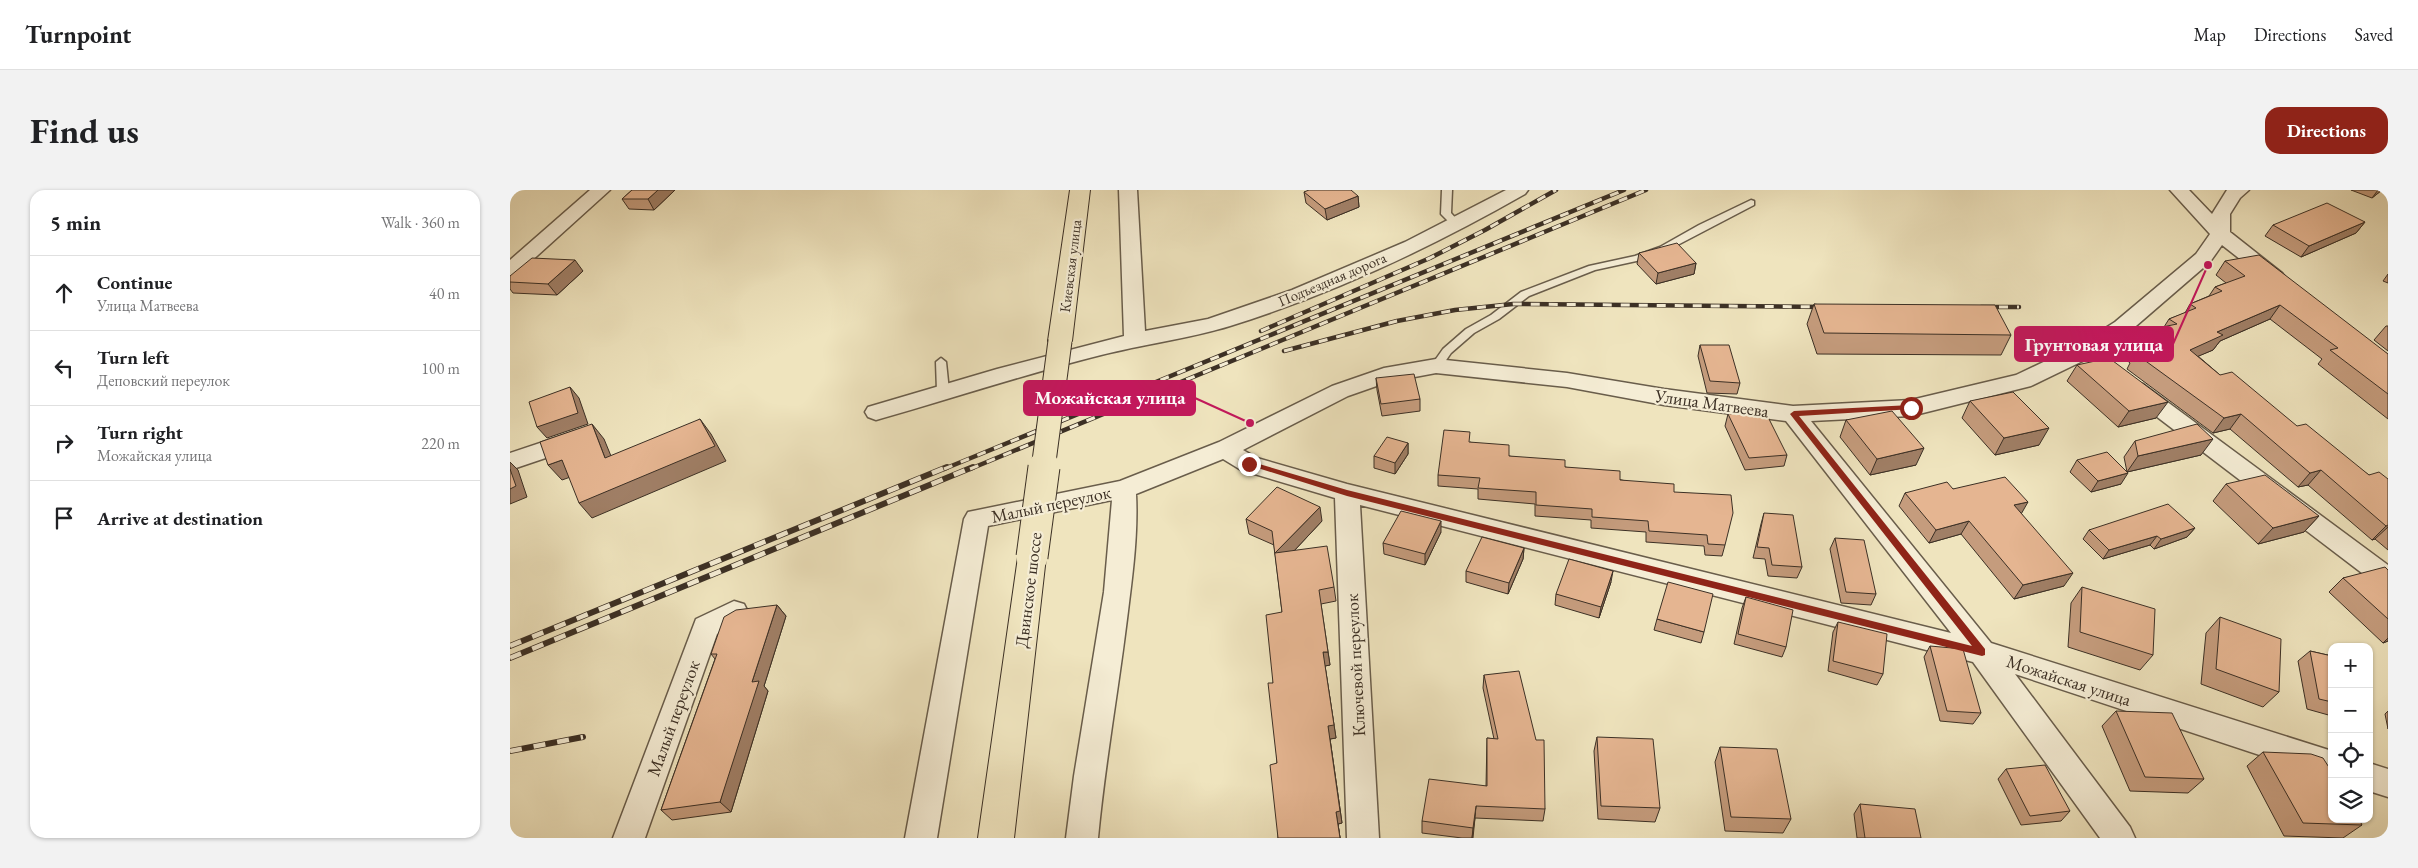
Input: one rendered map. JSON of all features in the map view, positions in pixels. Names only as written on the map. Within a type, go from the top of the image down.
[{"type":"main road","name":"Киевская улица","points":[[1060,341],[1080,190]]},
{"type":"main road","name":"Двинское шоссе","points":[[996,838],[1060,341]]},
{"type":"street","points":[[510,270],[601,190]]},
{"type":"street","points":[[1128,190],[1135,340]]},
{"type":"street","name":"Подъездная дорога","points":[[876,412],[943,391],[1135,340],[1220,322],[1303,293],[1399,251],[1519,190]]},
{"type":"street","points":[[2179,190],[2220,234],[2289,287]]},
{"type":"street","name":"Улица Матвеева","points":[[1124,489],[1227,448],[1340,391],[1384,376],[1436,366],[1567,380],[1664,398],[1794,414],[1911,408],[2101,363],[2122,327],[2203,258],[2220,234],[2221,214],[2233,194],[2240,190]]},
{"type":"street","points":[[2101,363],[2388,579]]},
{"type":"street","points":[[1794,414],[1982,652],[2119,838]]},
{"type":"street","points":[[510,462],[595,432]]},
{"type":"street","name":"Можайская улица","points":[[1227,448],[1234,456],[1249,464],[1347,493],[1982,652],[2328,764]]},
{"type":"street","points":[[1082,838],[1085,806],[1114,620],[1126,518],[1124,489]]},
{"type":"street","name":"Малый переулок","points":[[921,838],[977,520],[1124,489]]},
{"type":"street","name":"Ключевой переулок","points":[[1347,493],[1364,838]]},
{"type":"street","name":"Малый переулок","points":[[628,838],[706,627],[734,612]]},
{"type":"street","points":[[2372,778],[2388,783]]},
{"type":"lane","points":[[1447,190],[1446,214],[1455,223]]},
{"type":"lane","points":[[1436,366],[1447,351],[1470,331],[1495,317],[1525,294],[1592,268],[1638,258],[1663,249],[1751,203]]},
{"type":"lane","points":[[941,362],[943,391]]},
{"type":"building","points":[[632,190],[658,190],[648,199],[622,199]]},
{"type":"building","points":[[1309,190],[1351,190],[1358,196],[1325,209],[1304,192]]},
{"type":"building","points":[[2327,203],[2365,222],[2309,246],[2273,225]]},
{"type":"building","points":[[1677,243],[1696,263],[1658,273],[1639,253]]},
{"type":"building","points":[[2259,255],[2388,354],[2388,394],[2330,350],[2338,348],[2280,305],[2217,332],[2223,335],[2190,350],[2220,375],[2232,372],[2297,426],[2306,424],[2369,475],[2379,472],[2388,479],[2388,525],[2386,526],[2321,470],[2310,473],[2241,414],[2224,418],[2136,354],[2144,353],[2123,335],[2177,324],[2169,319],[2196,308],[2190,304],[2222,291],[2215,287],[2245,276],[2225,261]]},
{"type":"building","points":[[532,258],[575,260],[548,284],[510,282],[510,276]]},
{"type":"building","points":[[1814,304],[1995,305],[2011,335],[1824,333]]},
{"type":"building","points":[[1700,345],[1729,345],[1740,383],[1710,381]]},
{"type":"building","points":[[2109,358],[2168,402],[2129,411],[2077,365]]},
{"type":"building","points":[[1414,374],[1420,399],[1381,404],[1376,378]]},
{"type":"building","points":[[570,387],[578,413],[537,427],[529,402]]},
{"type":"building","points":[[2013,392],[2049,428],[2004,438],[1970,401]]},
{"type":"building","points":[[1765,411],[1787,455],[1749,458],[1728,414]]},
{"type":"building","points":[[1892,411],[1924,448],[1877,459],[1846,420]]},
{"type":"building","points":[[700,419],[715,446],[579,503],[562,460],[548,465],[540,442],[592,424],[605,458]]},
{"type":"building","points":[[2197,424],[2213,439],[2138,456],[2135,441]]},
{"type":"building","points":[[1444,430],[1470,432],[1469,442],[1509,445],[1509,456],[1565,460],[1565,467],[1620,471],[1620,480],[1674,484],[1674,492],[1731,495],[1733,513],[1725,545],[1708,544],[1707,535],[1649,531],[1648,521],[1592,517],[1592,509],[1536,505],[1536,492],[1478,488],[1480,478],[1438,475]]},
{"type":"building","points":[[1387,437],[1408,443],[1395,463],[1374,456]]},
{"type":"building","points":[[2107,452],[2128,473],[2098,481],[2077,460]]},
{"type":"building","points":[[510,469],[516,486],[510,489]]},
{"type":"building","points":[[2265,475],[2319,516],[2273,528],[2226,484]]},
{"type":"building","points":[[2005,477],[2028,502],[2014,505],[2073,573],[2023,585],[1969,521],[1936,530],[1905,493],[1947,482],[1953,489]]},
{"type":"building","points":[[1277,487],[1320,507],[1275,553],[1327,546],[1334,587],[1319,590],[1328,652],[1323,652],[1334,725],[1328,726],[1340,811],[1336,812],[1340,838],[1278,838],[1270,765],[1277,763],[1268,683],[1273,683],[1266,615],[1282,612],[1272,531],[1246,519]]},
{"type":"building","points":[[2168,504],[2195,528],[2161,539],[2157,536],[2109,550],[2089,530]]},
{"type":"building","points":[[1401,511],[1441,521],[1425,554],[1383,543]]},
{"type":"building","points":[[1764,513],[1793,515],[1802,567],[1772,565],[1769,548],[1757,547]]},
{"type":"building","points":[[1482,537],[1524,548],[1509,583],[1466,571]]},
{"type":"building","points":[[1835,538],[1864,540],[1876,594],[1846,592]]},
{"type":"building","points":[[1569,559],[1613,571],[1601,607],[1556,594]]},
{"type":"building","points":[[2385,567],[2388,570],[2388,619],[2343,578]]},
{"type":"building","points":[[1668,582],[1713,594],[1704,632],[1657,619]]},
{"type":"building","points":[[2082,587],[2155,609],[2153,655],[2080,632]]},
{"type":"building","points":[[1746,597],[1793,610],[1786,647],[1738,634]]},
{"type":"building","points":[[777,605],[752,682],[759,681],[720,802],[661,810],[717,654],[711,654],[724,617],[736,610]]},
{"type":"building","points":[[2220,617],[2281,639],[2279,692],[2216,669]]},
{"type":"building","points":[[1838,622],[1887,634],[1883,674],[1833,661]]},
{"type":"building","points":[[1930,646],[1963,649],[1981,713],[1947,711]]},
{"type":"building","points":[[2310,651],[2328,655],[2328,701],[2319,699]]},
{"type":"building","points":[[1519,671],[1536,740],[1544,740],[1545,809],[1476,806],[1473,828],[1422,821],[1429,779],[1487,786],[1487,738],[1498,739],[1484,675]]},
{"type":"building","points":[[2116,711],[2172,713],[2204,779],[2145,777]]},
{"type":"building","points":[[1597,737],[1653,739],[1660,808],[1601,806]]},
{"type":"building","points":[[1720,747],[1777,749],[1791,819],[1731,817]]},
{"type":"building","points":[[2263,752],[2311,754],[2323,758],[2328,766],[2328,823],[2361,823],[2362,825],[2303,823]]},
{"type":"building","points":[[2045,765],[2070,811],[2030,816],[2006,769]]},
{"type":"building","points":[[1860,804],[1915,809],[1921,838],[1865,838]]},
{"type":"railway","points":[[1261,331],[1430,258],[1556,190]]},
{"type":"railway","points":[[944,469],[1624,190]]},
{"type":"railway","points":[[970,469],[1646,190]]},
{"type":"railway","points":[[1284,351],[1397,321],[1455,310],[1513,304],[1826,307]]},
{"type":"railway","points":[[1981,307],[2019,307]]},
{"type":"railway","points":[[510,646],[947,467]]},
{"type":"railway","points":[[510,658],[973,467]]},
{"type":"railway","points":[[510,751],[583,737]]},
{"type":"place","name":"Грунтовая улица","points":[[2208,265]]},
{"type":"place","name":"Можайская улица","points":[[1250,423]]},
{"type":"route","points":[[1249,464],[1347,493],[1982,652],[1794,414],[1911,408]]}]
